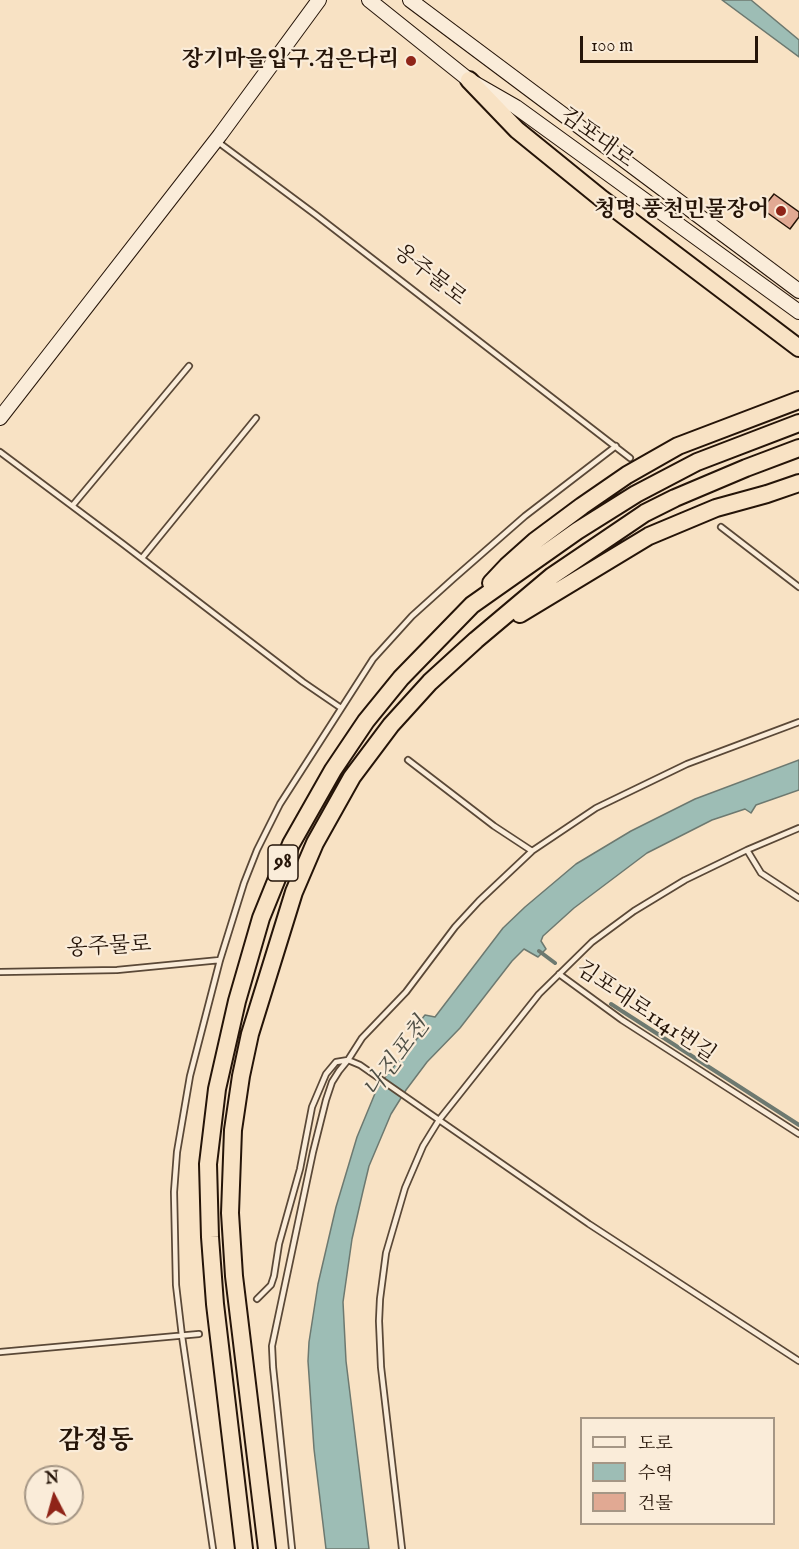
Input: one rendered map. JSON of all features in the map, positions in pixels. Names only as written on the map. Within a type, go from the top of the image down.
[{"type":"highway","points":[[469,80],[517,130],[602,199],[799,348]]},
{"type":"highway","points":[[517,130],[582,171],[799,335]]},
{"type":"highway","points":[[472,605],[507,566],[535,542],[627,475],[678,446],[799,400]]},
{"type":"highway","name":"98","points":[[244,1549],[215,1304],[208,1164],[217,1089],[237,1001],[261,918],[291,844],[327,779],[366,721],[400,678],[472,605],[577,531],[636,494],[697,462],[799,423]]},
{"type":"highway","name":"98","points":[[267,1549],[234,1276],[230,1213],[233,1130],[248,1045],[273,957],[294,892],[315,843],[352,777],[398,716],[430,682],[476,640],[552,576],[645,513],[726,476],[799,448]]},
{"type":"highway","points":[[476,640],[649,536],[716,508],[799,483]]},
{"type":"main road","points":[[0,418],[216,140],[319,0]]},
{"type":"main road","name":"김포대로","points":[[369,0],[469,80],[516,107],[799,312]]},
{"type":"main road","name":"김포대로","points":[[410,0],[799,291]]},
{"type":"lane","name":"옹주물로","points":[[216,140],[630,458]]},
{"type":"lane","points":[[73,506],[189,366]]},
{"type":"lane","points":[[142,558],[256,418]]},
{"type":"lane","points":[[213,1549],[182,1336],[174,1239],[177,1152],[189,1076],[220,960],[244,884],[265,834],[297,775],[373,659],[412,616],[525,516],[616,446]]},
{"type":"lane","points":[[0,452],[303,682],[341,708]]},
{"type":"lane","points":[[721,527],[799,587]]},
{"type":"lane","points":[[292,1549],[273,1367],[274,1335],[313,1152],[332,1082],[362,1038],[406,992],[455,927],[504,876],[532,851],[570,824],[616,797],[687,764],[799,722]]},
{"type":"lane","points":[[408,760],[494,826],[532,851]]},
{"type":"lane","name":"김포대로1141번길","points":[[799,828],[685,880],[634,911],[592,942],[559,974],[622,1020],[799,1134]]},
{"type":"lane","points":[[747,850],[761,873],[799,898]]},
{"type":"lane","name":"옹주물로","points":[[0,972],[117,970],[220,960]]},
{"type":"lane","points":[[402,1549],[381,1367],[379,1321],[386,1253],[405,1188],[419,1155],[439,1120],[539,994],[559,974]]},
{"type":"lane","points":[[257,1299],[271,1285],[274,1276],[279,1244],[300,1169],[317,1092],[326,1074],[336,1062],[348,1060],[360,1065],[589,1224],[799,1361]]},
{"type":"lane","points":[[0,1352],[199,1334]]},
{"type":"water","points":[[722,0],[751,0],[799,40],[799,57]]},
{"type":"water","points":[[799,760],[799,790],[756,805],[751,813],[745,809],[712,820],[647,853],[574,908],[543,936],[541,941],[546,949],[538,957],[524,949],[460,1028],[427,1062],[391,1114],[369,1166],[352,1239],[343,1302],[346,1361],[369,1549],[326,1549],[314,1449],[308,1361],[309,1342],[318,1284],[336,1207],[357,1137],[376,1091],[426,1028],[421,1020],[425,1015],[435,1017],[503,928],[576,864],[631,831],[695,799]]},
{"type":"building","name":"청명 풍천민물장어","points":[[774,194],[799,212],[799,217],[790,229],[762,209]]},
{"type":"waterway","points":[[539,951],[555,963]]},
{"type":"waterway","points":[[611,1004],[799,1125]]},
{"type":"place","name":"장기마을입구.검은다리","points":[[411,61]]},
{"type":"place","name":"청명 풍천민물장어","points":[[781,211]]},
{"type":"district","name":"감정동","points":[[96,1443]]},
{"type":"water label","name":"나진포천","points":[[398,1059]]}]
